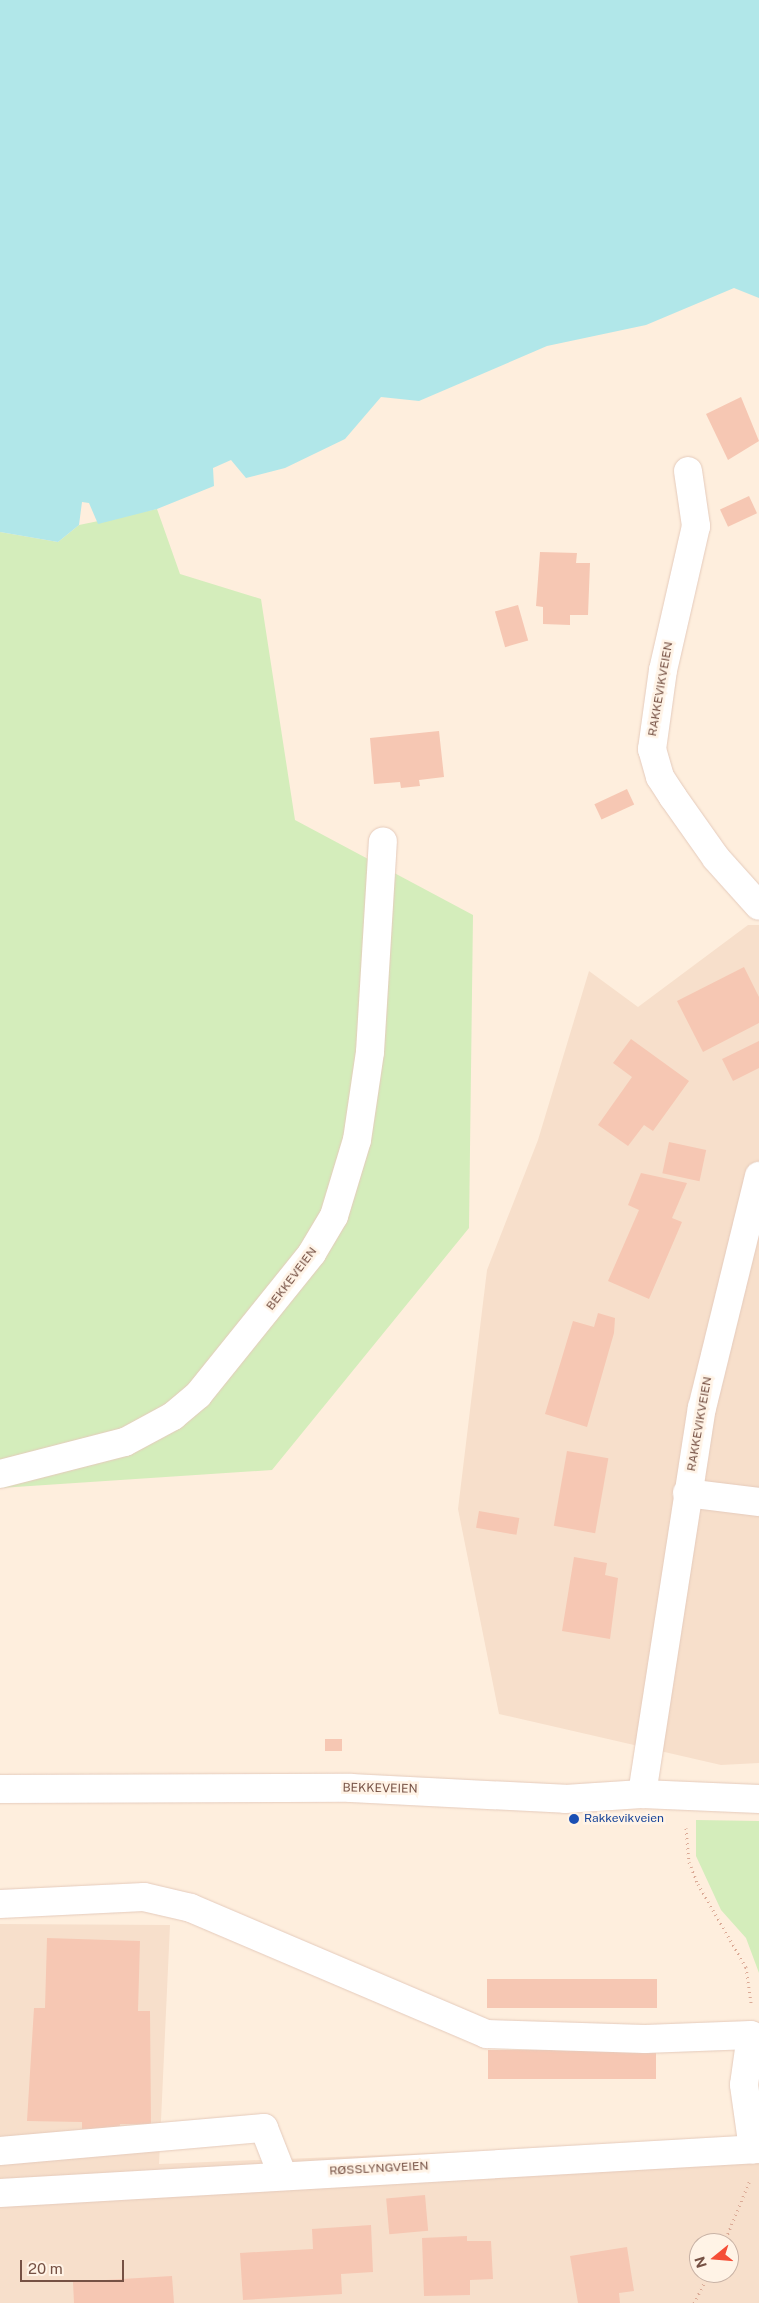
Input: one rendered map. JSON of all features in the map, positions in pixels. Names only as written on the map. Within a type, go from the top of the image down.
[{"type":"street","name":"RAKKEVIKVEIEN","points":[[688,471],[696,506],[695,534],[662,670],[652,749],[660,777],[673,798],[716,858],[759,906]]},
{"type":"street","name":"BEKKEVEIEN","points":[[0,1474],[125,1442],[173,1416],[198,1395],[312,1254],[334,1216],[357,1140],[370,1052],[383,841]]},
{"type":"street","name":"RAKKEVIKVEIEN","points":[[642,1794],[688,1493],[716,1338],[759,1176]]},
{"type":"street","points":[[688,1493],[759,1502]]},
{"type":"street","name":"BEKKEVEIEN","points":[[0,1789],[351,1788],[565,1799],[642,1794],[759,1799]]},
{"type":"street","points":[[0,1904],[144,1897],[191,1908],[486,2034],[645,2039],[752,2035],[744,2085],[756,2149]]},
{"type":"street","points":[[0,2151],[264,2128],[282,2174]]},
{"type":"street","name":"RØSSLYNGVEIEN","points":[[0,2193],[282,2174],[756,2149]]},
{"type":"path","points":[[684,1795],[689,1862],[746,1967],[752,2035]]},
{"type":"path","points":[[728,2233],[750,2183],[756,2149]]},
{"type":"path","points":[[694,2303],[704,2283]]},
{"type":"shaded area","points":[[748,925],[759,925],[759,1763],[721,1765],[499,1714],[458,1509],[487,1270],[538,1140],[589,971],[638,1007]]},
{"type":"shaded area","points":[[0,1924],[170,1925],[159,2164],[759,2140],[759,2303],[0,2303]]},
{"type":"green space","points":[[157,509],[180,574],[261,599],[295,820],[473,915],[469,1228],[272,1470],[0,1488],[0,532],[58,542],[79,525]]},
{"type":"green space","points":[[696,1820],[759,1821],[759,1973],[746,1938],[721,1910],[696,1856]]},
{"type":"water","points":[[0,0],[759,0],[759,298],[734,288],[646,325],[547,346],[419,401],[381,397],[345,439],[285,468],[246,478],[231,460],[213,468],[214,486],[157,509],[98,524],[89,503],[82,502],[79,525],[58,542],[0,532]]},
{"type":"building","points":[[741,397],[759,441],[728,460],[706,414]]},
{"type":"building","points":[[749,496],[757,513],[728,527],[720,510]]},
{"type":"building","points":[[540,552],[577,553],[576,563],[590,563],[588,615],[570,615],[570,625],[543,624],[543,607],[536,606]]},
{"type":"building","points":[[518,605],[528,641],[505,647],[495,612]]},
{"type":"building","points":[[439,731],[444,777],[419,780],[420,786],[401,788],[400,782],[374,784],[370,738]]},
{"type":"building","points":[[627,789],[634,804],[602,820],[594,804]]},
{"type":"building","points":[[744,967],[759,997],[759,1023],[703,1052],[677,1001]]},
{"type":"building","points":[[631,1039],[689,1081],[653,1131],[644,1125],[628,1146],[598,1125],[632,1077],[613,1063]]},
{"type":"building","points":[[759,1041],[759,1068],[733,1081],[722,1059]]},
{"type":"building","points":[[669,1142],[706,1150],[700,1181],[662,1173]]},
{"type":"building","points":[[641,1173],[687,1183],[672,1218],[682,1222],[649,1299],[608,1281],[639,1210],[628,1205]]},
{"type":"building","points":[[598,1313],[615,1318],[614,1333],[587,1427],[545,1414],[573,1321],[594,1327]]},
{"type":"building","points":[[567,1451],[608,1458],[595,1533],[554,1526]]},
{"type":"building","points":[[479,1511],[519,1518],[516,1535],[476,1528]]},
{"type":"building","points":[[574,1557],[607,1563],[605,1575],[618,1578],[610,1639],[562,1631]]},
{"type":"building","points":[[325,1739],[342,1739],[342,1751],[325,1751]]},
{"type":"building","points":[[47,1938],[140,1941],[138,2011],[150,2011],[151,2124],[120,2124],[119,2130],[82,2129],[82,2122],[27,2121],[34,2008],[45,2008]]},
{"type":"building","points":[[487,1979],[657,1979],[657,2008],[487,2008]]},
{"type":"building","points":[[488,2050],[656,2050],[656,2079],[488,2079]]},
{"type":"building","points":[[425,2195],[428,2231],[389,2234],[386,2198]]},
{"type":"building","points":[[371,2225],[373,2272],[341,2274],[342,2294],[243,2300],[240,2253],[313,2249],[312,2229]]},
{"type":"building","points":[[467,2236],[467,2241],[491,2241],[493,2279],[470,2280],[470,2295],[424,2296],[422,2238]]},
{"type":"building","points":[[627,2247],[634,2291],[619,2293],[620,2303],[578,2303],[570,2256]]},
{"type":"building","points":[[172,2276],[174,2303],[74,2303],[73,2282]]},
{"type":"place","name":"Rakkevikveien","points":[[574,1819]]}]
